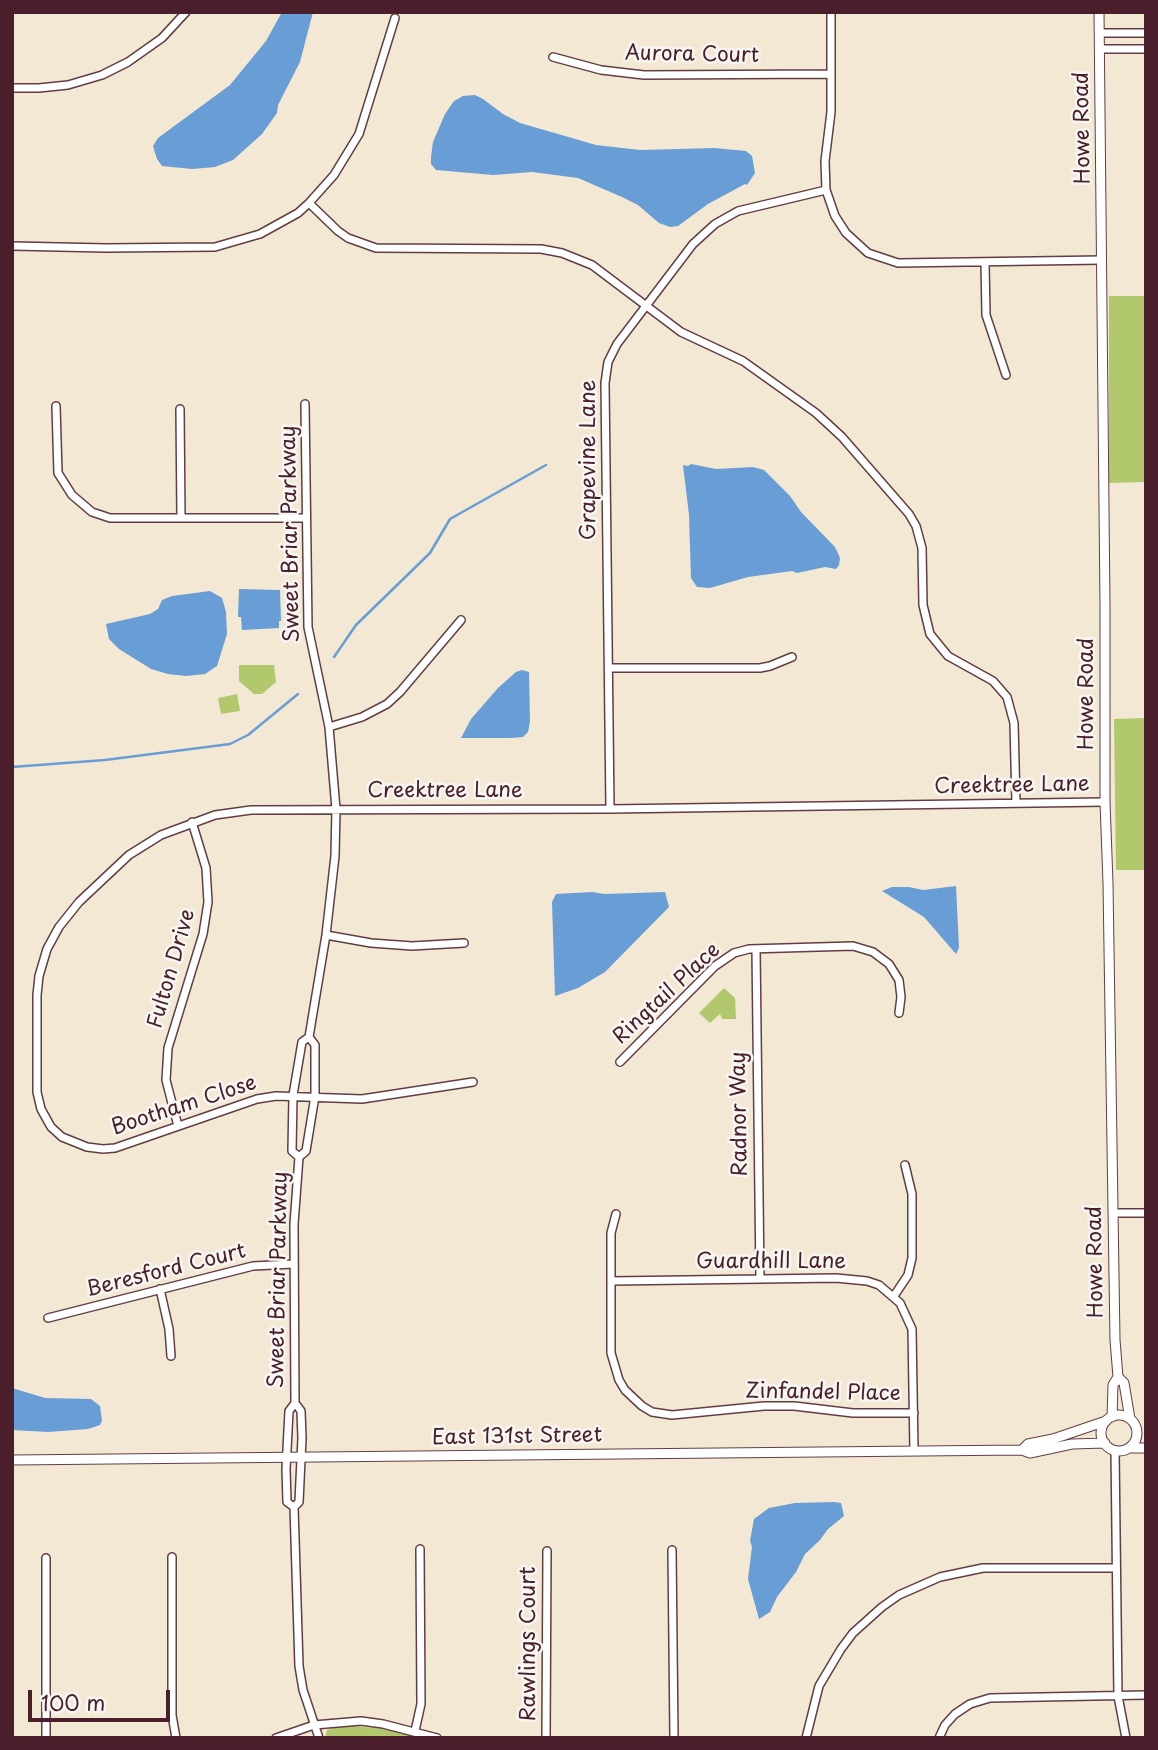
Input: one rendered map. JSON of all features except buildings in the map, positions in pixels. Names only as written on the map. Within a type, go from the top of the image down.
[{"type":"street","points":[[12,88],[39,89],[68,85],[102,75],[128,62],[162,38],[186,12]]},
{"type":"street","points":[[831,12],[831,113],[825,161],[826,190],[835,216],[846,233],[868,253],[898,263],[1102,260]]},
{"type":"street","name":"Howe Road","points":[[1099,12],[1105,802],[1115,1340],[1118,1377],[1114,1385],[1109,1419]]},
{"type":"street","points":[[12,246],[215,247],[260,234],[309,203],[334,175],[359,134],[396,19]]},
{"type":"street","points":[[1099,33],[1146,33]]},
{"type":"street","points":[[1099,49],[1146,49]]},
{"type":"street","name":"Aurora Court","points":[[553,57],[601,70],[644,75],[831,74]]},
{"type":"street","name":"Grapevine Lane","points":[[610,809],[605,383],[608,362],[617,344],[693,244],[715,224],[738,211],[826,190]]},
{"type":"street","points":[[309,203],[348,238],[376,248],[541,249],[562,253],[592,265],[681,332],[743,361],[816,413],[842,436],[909,514],[916,526],[922,548],[923,605],[930,634],[948,656],[993,681],[1007,697],[1014,723],[1016,803]]},
{"type":"street","points":[[985,263],[986,315],[1006,375]]},
{"type":"street","name":"Sweet Briar Parkway","points":[[299,1157],[292,1151],[293,1095],[302,1042],[309,1037],[326,935],[335,856],[336,809],[329,727],[308,627],[306,404]]},
{"type":"street","points":[[56,406],[58,473],[72,495],[92,512],[110,518],[306,518]]},
{"type":"street","points":[[180,409],[181,518]]},
{"type":"street","points":[[329,727],[362,717],[387,704],[461,620]]},
{"type":"street","points":[[608,668],[760,667],[792,657]]},
{"type":"street","name":"Creektree Lane","points":[[72,1143],[51,1127],[41,1109],[37,1092],[37,995],[47,949],[59,927],[79,902],[130,855],[161,835],[192,822],[215,815],[251,810],[610,809],[1105,802]]},
{"type":"street","name":"Fulton Drive","points":[[178,1126],[166,1080],[167,1048],[203,934],[208,902],[206,868],[192,822]]},
{"type":"street","points":[[326,935],[371,943],[412,946],[464,943]]},
{"type":"street","name":"Ringtail Place","points":[[620,1062],[715,966],[734,953],[756,949],[853,946],[873,952],[890,964],[899,979],[899,1013]]},
{"type":"street","name":"Radnor Way","points":[[756,949],[760,1279]]},
{"type":"street","name":"Sweet Briar Parkway","points":[[294,1507],[299,1503],[301,1411],[295,1403],[293,1264],[299,1157],[306,1151],[314,1096],[315,1045],[309,1037]]},
{"type":"street","name":"Bootham Close","points":[[72,1143],[103,1149],[114,1148],[257,1099],[293,1095],[362,1099],[473,1082]]},
{"type":"street","points":[[905,1165],[912,1194],[912,1258],[908,1275],[894,1296],[906,1311],[912,1329],[914,1451]]},
{"type":"street","points":[[1113,1213],[1146,1213]]},
{"type":"street","name":"Zinfandel Place","points":[[616,1214],[611,1233],[611,1353],[615,1372],[625,1390],[652,1412],[672,1415],[764,1406],[794,1406],[853,1413],[914,1413]]},
{"type":"street","name":"Beresford Court","points":[[48,1318],[253,1266],[293,1264]]},
{"type":"street","name":"Guardhill Lane","points":[[611,1281],[855,1279],[878,1285],[894,1296]]},
{"type":"street","points":[[160,1289],[169,1329],[171,1356]]},
{"type":"street","name":"Howe Road","points":[[1118,1377],[1124,1383],[1130,1419]]},
{"type":"street","name":"Sweet Briar Parkway","points":[[294,1507],[287,1502],[287,1457],[289,1411],[295,1403]]},
{"type":"street","points":[[1129,1447],[1141,1432],[1130,1419],[1119,1415],[1109,1419],[1102,1431],[1105,1443],[1115,1450],[1146,1448]]},
{"type":"street","name":"East 131st Street","points":[[1022,1450],[1028,1444],[1053,1439],[1109,1419]]},
{"type":"street","name":"East 131st Street","points":[[12,1460],[1022,1450],[1030,1453],[1072,1444],[1105,1443]]},
{"type":"street","points":[[1115,1450],[1118,1696],[1126,1738]]},
{"type":"street","name":"Sweet Briar Parkway","points":[[294,1507],[299,1665],[303,1690],[319,1738]]},
{"type":"street","points":[[415,1731],[421,1704],[420,1549]]},
{"type":"street","name":"Rawlings Court","points":[[546,1738],[547,1550]]},
{"type":"street","points":[[673,1550],[674,1738]]},
{"type":"street","points":[[46,1558],[46,1738]]},
{"type":"street","points":[[172,1558],[172,1715],[176,1738]]},
{"type":"street","points":[[806,1738],[820,1686],[841,1649],[853,1633],[900,1595],[940,1577],[983,1568],[1116,1568]]},
{"type":"street","points":[[939,1738],[945,1725],[955,1714],[978,1700],[1146,1695]]},
{"type":"street","points":[[276,1738],[314,1725],[361,1721],[437,1738]]},
{"type":"green space","points":[[1109,296],[1146,296],[1146,482],[1109,483]]},
{"type":"green space","points":[[239,665],[274,665],[276,682],[262,694],[254,694],[239,681]]},
{"type":"green space","points":[[237,694],[240,711],[221,714],[218,698]]},
{"type":"green space","points":[[1146,718],[1146,870],[1116,870],[1114,719]]},
{"type":"green space","points":[[724,988],[735,998],[736,1019],[722,1019],[720,1014],[710,1023],[699,1013]]},
{"type":"green space","points":[[343,1725],[393,1730],[417,1738],[325,1738],[327,1730]]},
{"type":"water","points":[[282,12],[313,12],[300,62],[278,105],[277,113],[262,134],[233,160],[215,167],[192,169],[162,166],[153,146],[158,138],[230,85],[266,41]]},
{"type":"water","points":[[475,95],[520,123],[596,145],[640,150],[714,148],[746,151],[752,156],[755,173],[747,185],[708,204],[678,226],[670,227],[659,223],[638,205],[578,178],[532,172],[493,175],[436,170],[431,164],[433,142],[445,114],[454,101],[463,96]]},
{"type":"water","points":[[683,465],[716,469],[753,467],[764,470],[835,547],[840,558],[839,565],[836,569],[825,567],[797,573],[792,571],[748,577],[710,588],[697,587],[691,578],[689,515]]},
{"type":"water","points":[[239,589],[280,590],[279,628],[242,630],[241,617],[238,617]]},
{"type":"water","points":[[210,591],[222,598],[227,634],[217,666],[205,674],[186,676],[151,669],[119,649],[109,639],[106,624],[150,614],[158,609],[162,600],[172,596]]},
{"type":"water","points":[[522,670],[529,672],[528,732],[523,737],[461,738],[471,719],[498,688]]},
{"type":"water","points":[[956,886],[959,948],[956,954],[924,917],[882,891],[892,887],[923,890]]},
{"type":"water","points":[[665,892],[669,907],[605,972],[578,988],[555,996],[552,902],[556,894]]},
{"type":"water","points":[[12,1388],[45,1398],[91,1399],[100,1406],[102,1421],[100,1425],[88,1429],[48,1432],[12,1430]]},
{"type":"water","points":[[795,1503],[841,1503],[844,1516],[805,1554],[770,1612],[759,1619],[748,1579],[754,1519],[769,1508]]},
{"type":"waterway","points":[[334,657],[356,625],[430,553],[450,519],[546,465]]},
{"type":"waterway","points":[[12,767],[105,760],[230,744],[248,735],[298,694]]}]
